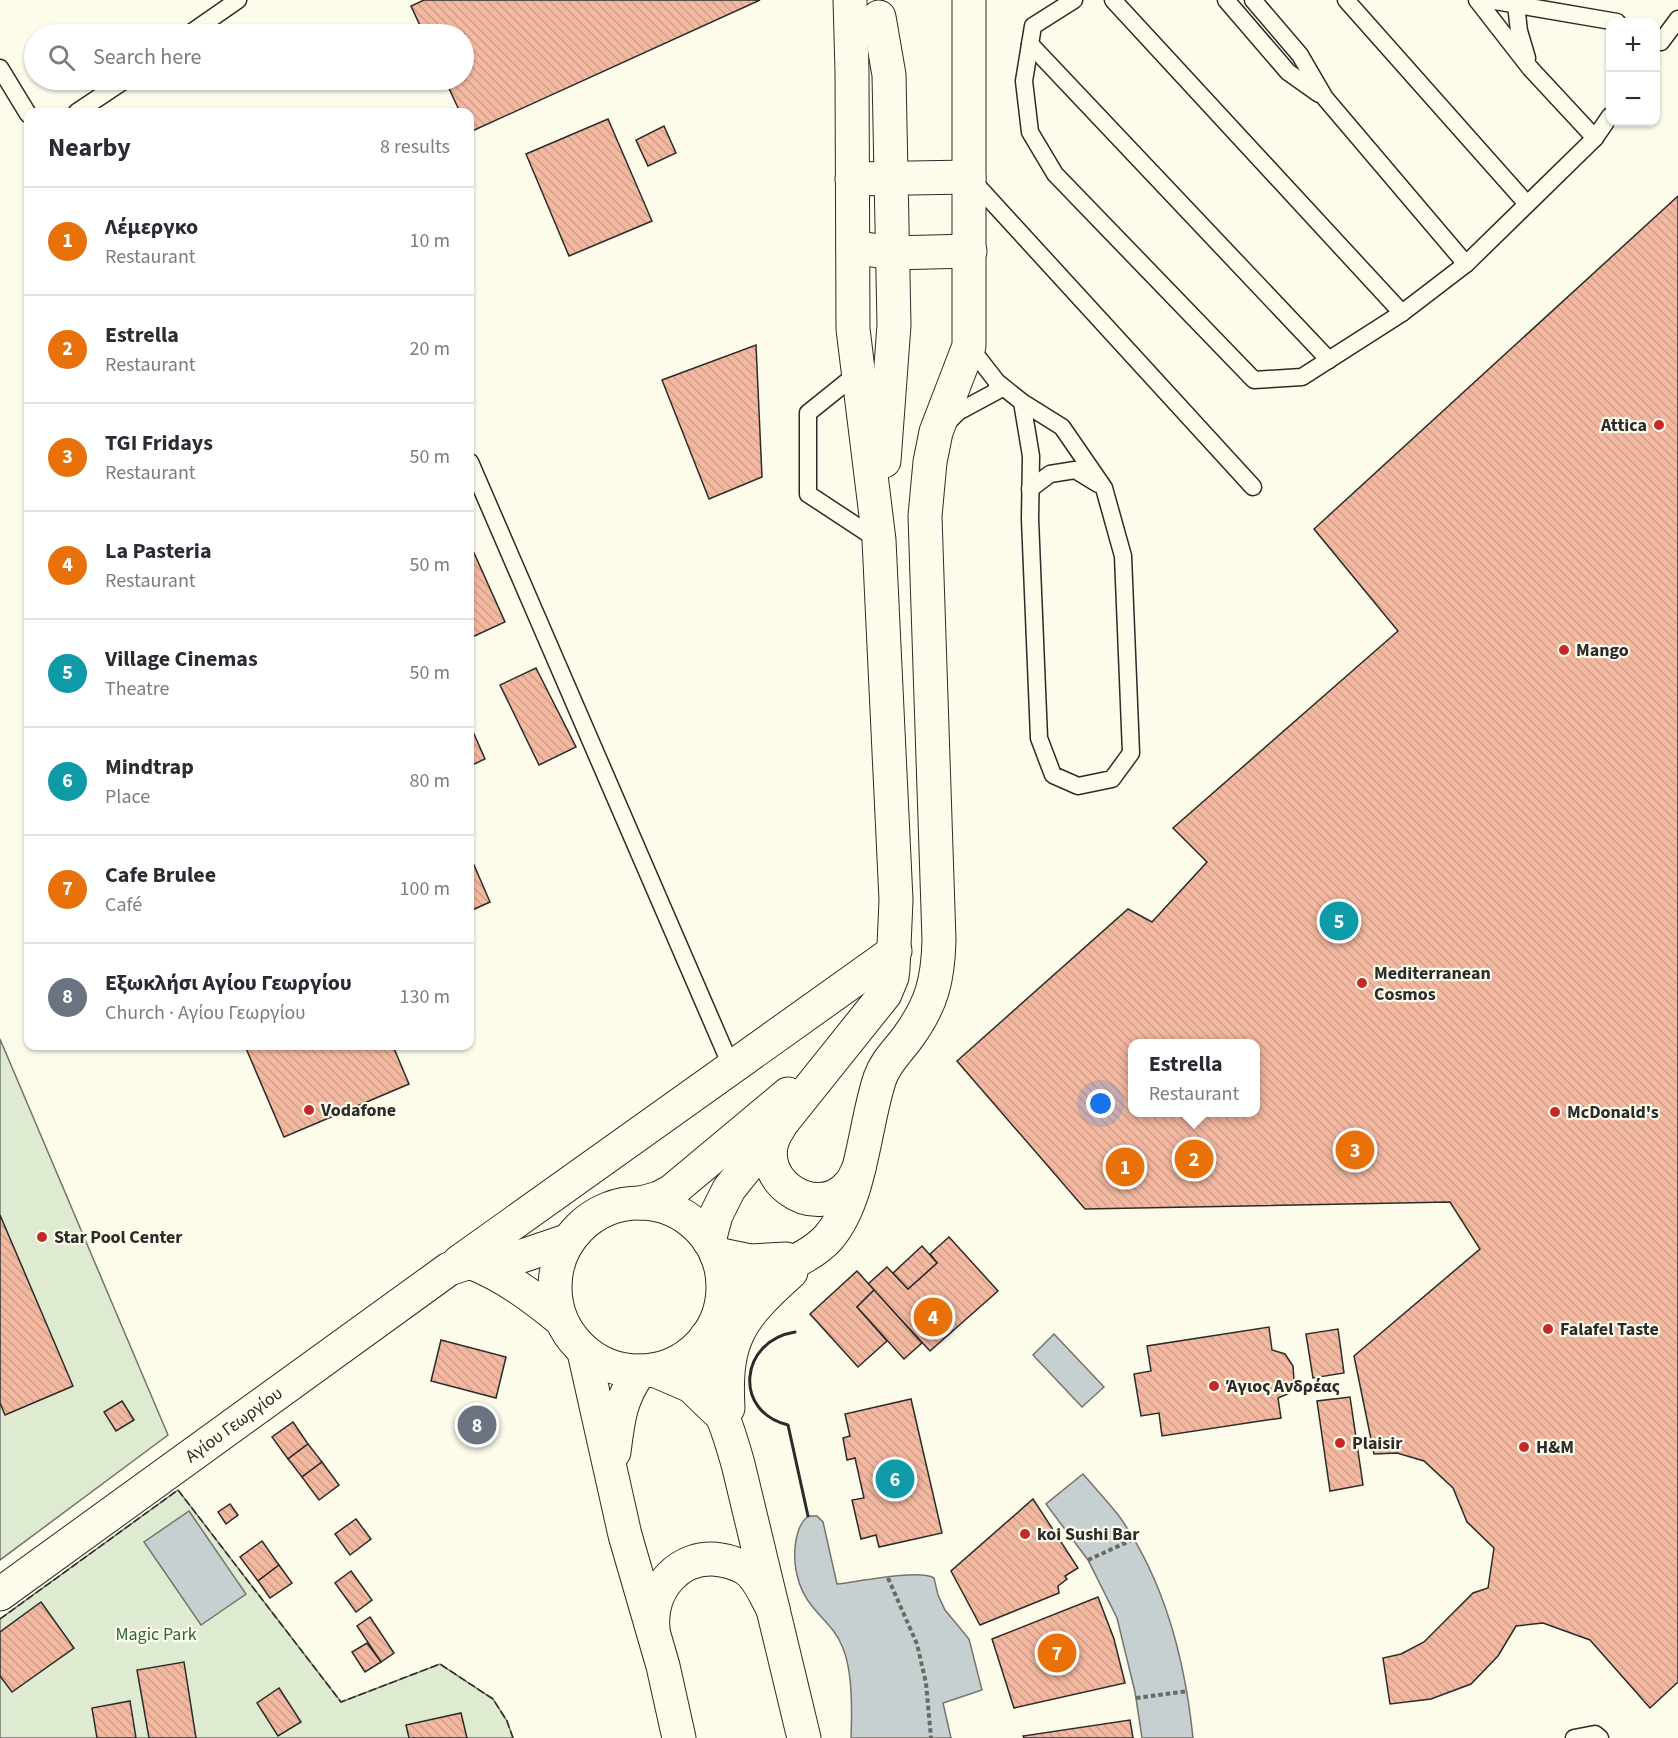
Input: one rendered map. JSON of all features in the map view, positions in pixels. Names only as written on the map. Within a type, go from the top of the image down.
[{"type":"street","points":[[713,1248],[716,1215],[729,1189],[885,994],[892,977],[895,951],[896,900],[879,540],[853,328],[850,0]]},
{"type":"street","points":[[722,1303],[731,1294],[750,1282],[808,1253],[829,1238],[844,1216],[859,1168],[880,1078],[888,1060],[906,1039],[929,1005],[935,987],[939,965],[925,516],[930,462],[936,432],[969,346],[969,0]]},
{"type":"street","points":[[852,72],[883,8]]},
{"type":"street","points":[[879,540],[894,325],[889,75],[883,8]]},
{"type":"street","points":[[852,179],[969,177]]},
{"type":"street","points":[[853,247],[891,253],[970,251]]},
{"type":"street","points":[[460,1265],[895,951]]},
{"type":"street","points":[[641,1203],[663,1206],[681,1214],[697,1226],[713,1248],[723,1278],[722,1303],[718,1317],[706,1337],[687,1356],[662,1368],[621,1370],[608,1366],[584,1352],[566,1331],[560,1319],[554,1292],[555,1278],[560,1258],[569,1240],[596,1214],[614,1206],[659,1198],[672,1191],[844,1047]]},
{"type":"street","points":[[782,1123],[773,1141],[771,1162],[775,1176],[784,1188],[797,1196],[812,1199],[827,1198],[841,1192],[851,1184],[859,1168]]},
{"type":"street","name":"Αγίου Γεωργίου","points":[[0,1594],[460,1265],[522,1256],[569,1240]]},
{"type":"street","points":[[713,1248],[750,1261],[808,1253]]},
{"type":"street","points":[[726,1428],[727,1370],[730,1350],[737,1333],[763,1299],[808,1253]]},
{"type":"street","points":[[460,1265],[503,1276],[528,1292],[560,1319]]},
{"type":"street","points":[[706,1337],[704,1364],[707,1381],[726,1428],[804,1738]]},
{"type":"street","points":[[584,1352],[625,1535],[656,1642]]},
{"type":"street","points":[[647,1370],[691,1386],[712,1405],[726,1428]]},
{"type":"street","points":[[611,1474],[621,1406],[627,1390],[647,1370]]},
{"type":"street","points":[[679,1738],[652,1626],[653,1607],[661,1587],[674,1571],[692,1562],[713,1558],[734,1562],[750,1572],[761,1586],[773,1609]]},
{"type":"lane","points":[[203,24],[238,0]]},
{"type":"lane","points":[[1074,0],[1033,26],[1024,81],[1030,132],[1055,174],[1254,380],[1302,377],[1402,313],[1466,264],[1595,138],[1606,123]]},
{"type":"lane","points":[[1113,0],[1402,313]]},
{"type":"lane","points":[[1226,0],[1288,72],[1325,98]]},
{"type":"lane","points":[[1253,0],[1300,55],[1325,98],[1466,264]]},
{"type":"lane","points":[[1346,0],[1527,204]]},
{"type":"lane","points":[[1477,0],[1530,68],[1595,138]]},
{"type":"lane","points":[[1489,0],[1606,20]]},
{"type":"lane","points":[[1516,5],[1519,31],[1530,68]]},
{"type":"lane","points":[[1660,40],[1678,19]]},
{"type":"lane","points":[[1030,44],[1329,360]]},
{"type":"lane","points":[[0,68],[24,108]]},
{"type":"lane","points":[[83,108],[109,90]]},
{"type":"lane","points":[[969,177],[1253,487]]},
{"type":"lane","points":[[969,346],[997,382],[1022,402],[1062,427],[1104,488],[1123,556],[1131,753],[1112,778],[1078,786],[1053,775],[1039,738],[1033,610],[1031,456],[1022,402]]},
{"type":"lane","points":[[859,372],[808,413],[808,494],[879,540]]},
{"type":"lane","points":[[936,432],[958,412],[997,391],[997,382]]},
{"type":"lane","points":[[1030,489],[1050,474],[1075,470],[1104,488]]},
{"type":"lane","points":[[474,471],[732,1068]]},
{"type":"lane","points":[[1574,1738],[1595,1734],[1600,1738]]},
{"type":"path","points":[[1088,1560],[1134,1539]]},
{"type":"path","points":[[888,1578],[917,1644],[926,1683],[931,1738]]},
{"type":"path","points":[[1136,1698],[1188,1691]]},
{"type":"green space","name":"Star Pool Center","points":[[0,1039],[168,1435],[0,1560]]},
{"type":"green space","name":"Magic Park","points":[[178,1490],[341,1702],[440,1664],[493,1699],[507,1721],[513,1738],[0,1738],[0,1619]]},
{"type":"shaded area","points":[[1054,1334],[1104,1387],[1082,1407],[1033,1355]]},
{"type":"shaded area","points":[[1083,1474],[1119,1516],[1149,1567],[1161,1594],[1185,1680],[1193,1738],[1142,1738],[1135,1692],[1117,1618],[1088,1560],[1046,1504]]},
{"type":"shaded area","points":[[189,1511],[246,1594],[201,1625],[144,1542]]},
{"type":"shaded area","points":[[808,1516],[817,1516],[823,1522],[837,1584],[902,1575],[934,1578],[945,1610],[969,1639],[982,1690],[943,1703],[951,1738],[851,1738],[851,1691],[846,1656],[836,1635],[807,1599],[797,1574],[796,1540],[801,1524]]},
{"type":"building","points":[[424,0],[760,0],[474,130],[474,108],[458,108],[450,90],[474,90],[474,24],[419,24],[411,6]]},
{"type":"building","points":[[608,119],[652,221],[569,256],[526,154]]},
{"type":"building","points":[[664,126],[676,153],[648,166],[636,140]]},
{"type":"building","name":"Mediterranean Cosmos","points":[[1678,196],[1678,1682],[1650,1708],[1590,1640],[1543,1623],[1516,1626],[1498,1656],[1471,1684],[1431,1699],[1390,1704],[1383,1658],[1401,1654],[1424,1642],[1473,1593],[1488,1588],[1494,1548],[1467,1522],[1453,1488],[1424,1461],[1397,1453],[1374,1454],[1354,1356],[1480,1249],[1450,1202],[1085,1209],[957,1061],[1128,909],[1152,922],[1207,862],[1173,828],[1398,631],[1314,529]]},
{"type":"building","points":[[756,345],[762,477],[709,499],[662,380]]},
{"type":"building","points":[[474,553],[505,622],[474,636]]},
{"type":"building","points":[[536,668],[576,747],[539,765],[500,685]]},
{"type":"building","points":[[474,734],[485,759],[474,764]]},
{"type":"building","points":[[474,865],[490,902],[474,909]]},
{"type":"building","name":"Vodafone","points":[[247,1050],[395,1050],[409,1084],[284,1137]]},
{"type":"building","name":"Star Pool Center","points":[[0,1215],[73,1386],[5,1415],[0,1403]]},
{"type":"building","points":[[949,1237],[998,1291],[930,1351],[868,1284],[887,1267],[908,1289],[937,1263],[930,1254]]},
{"type":"building","points":[[922,1246],[937,1263],[908,1289],[893,1273]]},
{"type":"building","points":[[857,1271],[874,1290],[857,1307],[887,1341],[858,1367],[810,1314]]},
{"type":"building","points":[[874,1290],[922,1343],[904,1359],[857,1307]]},
{"type":"building","name":"Άγιος Ανδρέας","points":[[1269,1327],[1272,1350],[1285,1354],[1293,1366],[1294,1380],[1290,1393],[1278,1398],[1281,1418],[1162,1436],[1159,1413],[1141,1416],[1134,1374],[1151,1371],[1147,1346]]},
{"type":"building","points":[[1338,1329],[1344,1373],[1313,1378],[1306,1334]]},
{"type":"building","points":[[441,1340],[506,1357],[496,1398],[431,1381]]},
{"type":"building","name":"Plaisir","points":[[1350,1397],[1363,1485],[1330,1491],[1317,1401]]},
{"type":"building","points":[[911,1399],[942,1533],[879,1547],[876,1535],[861,1539],[852,1500],[864,1498],[855,1458],[847,1460],[843,1438],[850,1436],[845,1414]]},
{"type":"building","points":[[122,1401],[134,1420],[116,1431],[104,1412]]},
{"type":"building","points":[[293,1422],[308,1444],[288,1459],[272,1437]]},
{"type":"building","points":[[308,1444],[322,1462],[302,1477],[288,1459]]},
{"type":"building","points":[[322,1462],[339,1485],[319,1500],[302,1477]]},
{"type":"building","name":"koi Sushi Bar","points":[[1033,1499],[1078,1568],[1065,1576],[1067,1579],[1058,1586],[1059,1593],[980,1625],[951,1571]]},
{"type":"building","points":[[230,1504],[238,1515],[226,1524],[218,1512]]},
{"type":"building","points":[[356,1519],[371,1539],[350,1555],[335,1534]]},
{"type":"building","points":[[262,1541],[279,1565],[258,1581],[240,1557]]},
{"type":"building","points":[[279,1565],[292,1583],[270,1598],[258,1581]]},
{"type":"building","points":[[351,1571],[372,1600],[356,1612],[335,1583]]},
{"type":"building","points":[[1098,1597],[1114,1639],[1125,1683],[1014,1708],[992,1639]]},
{"type":"building","points":[[41,1602],[74,1648],[12,1692],[0,1676],[0,1632]]},
{"type":"building","points":[[370,1617],[394,1653],[381,1662],[357,1626]]},
{"type":"building","points":[[367,1643],[381,1662],[365,1672],[352,1652]]},
{"type":"building","points":[[184,1662],[196,1738],[149,1738],[137,1670]]},
{"type":"building","points":[[279,1688],[301,1722],[278,1736],[257,1703]]},
{"type":"building","points":[[130,1701],[136,1738],[97,1738],[92,1708]]},
{"type":"building","points":[[461,1713],[467,1738],[409,1738],[406,1725]]},
{"type":"building","points":[[1130,1720],[1133,1738],[1024,1738],[1023,1736]]},
{"type":"fence","points":[[0,1619],[178,1490],[341,1702],[440,1664],[493,1699],[507,1721],[513,1738]]},
{"type":"wall","points":[[795,1332],[776,1338],[763,1348],[754,1362],[750,1377],[751,1392],[758,1406],[770,1418],[788,1425],[808,1516]]},
{"type":"place","name":"Attica","points":[[1659,425]]},
{"type":"place","name":"Mango","points":[[1564,650]]},
{"type":"place","name":"Village Cinemas","points":[[1339,921]]},
{"type":"place","name":"Mediterranean Cosmos","points":[[1362,983]]},
{"type":"place","name":"Vodafone","points":[[309,1110]]},
{"type":"place","name":"McDonald's","points":[[1555,1112]]},
{"type":"place","name":"TGI Fridays","points":[[1355,1150]]},
{"type":"place","name":"Estrella","points":[[1194,1159]]},
{"type":"place","name":"Λέμεργκο","points":[[1125,1167]]},
{"type":"place","name":"Star Pool Center","points":[[42,1237]]},
{"type":"place","name":"La Pasteria","points":[[933,1317]]},
{"type":"place","name":"Falafel Taste","points":[[1548,1329]]},
{"type":"place","name":"Άγιος Ανδρέας","points":[[1214,1386]]},
{"type":"place","name":"Εξωκλήσι Αγίου Γεωργίου","points":[[477,1425]]},
{"type":"place","name":"Plaisir","points":[[1340,1443]]},
{"type":"place","name":"H&M","points":[[1524,1447]]},
{"type":"place","name":"Mindtrap","points":[[895,1479]]},
{"type":"place","name":"koi Sushi Bar","points":[[1025,1534]]},
{"type":"place","name":"Cafe Brulee","points":[[1057,1653]]}]
